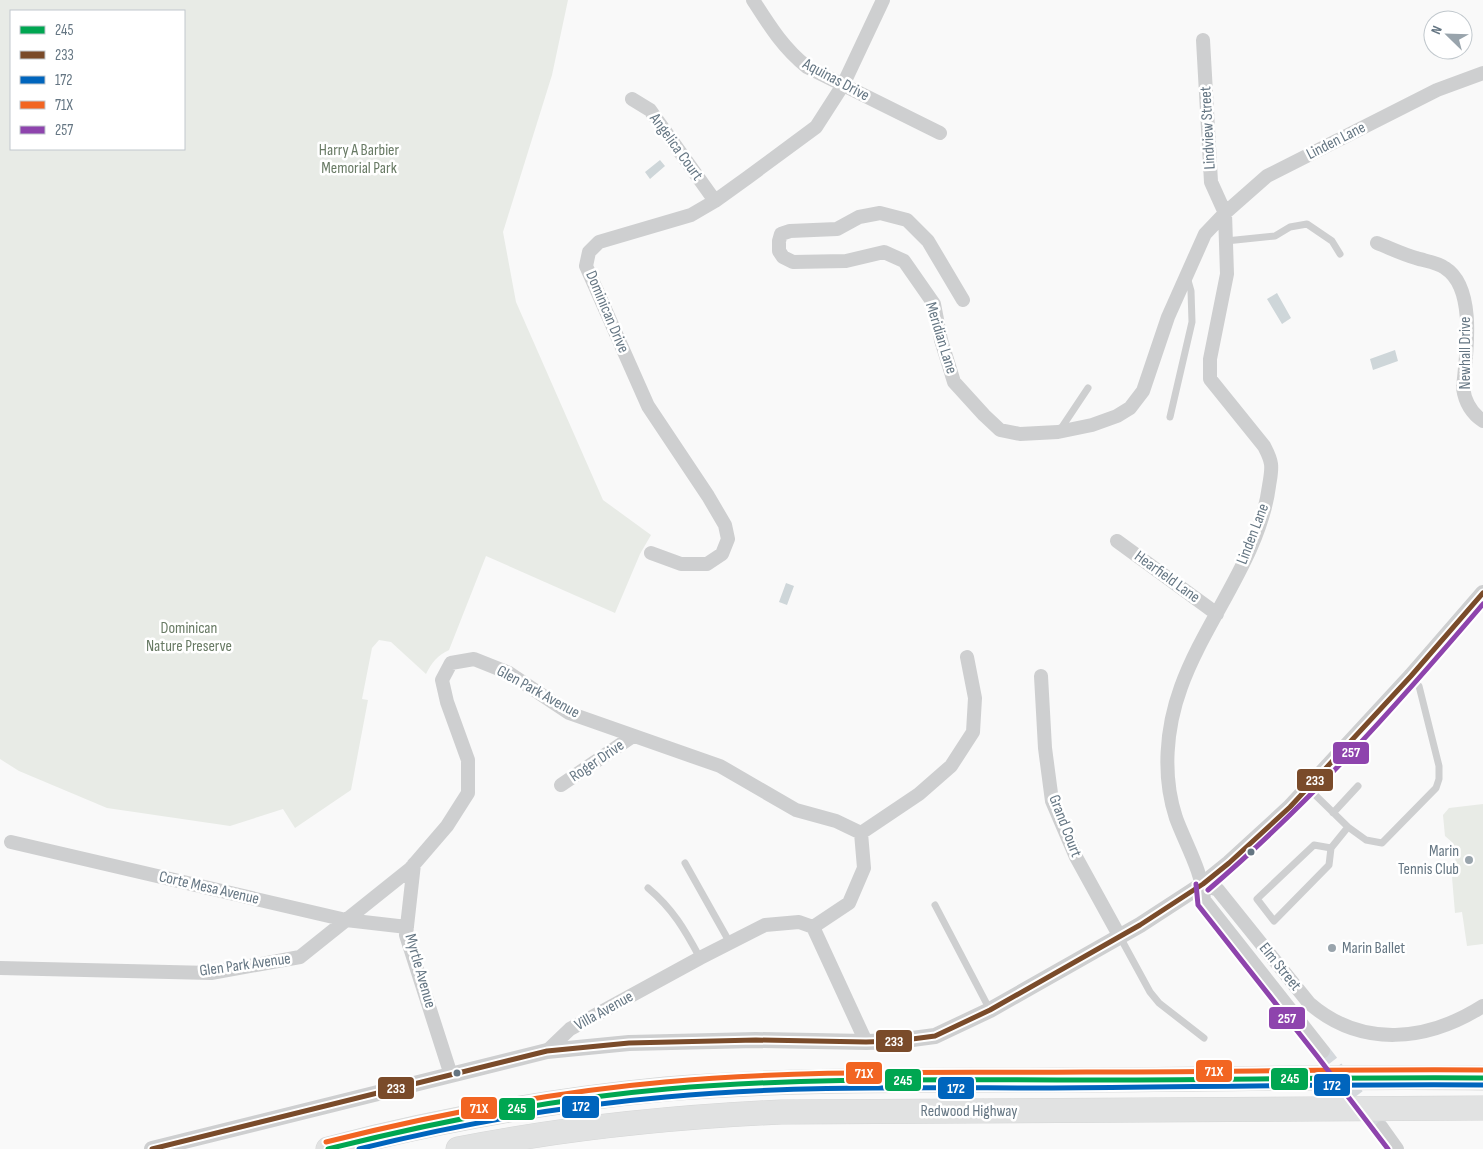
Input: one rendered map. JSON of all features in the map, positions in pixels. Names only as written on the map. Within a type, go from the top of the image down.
[{"type":"highway","name":"Redwood Highway","points":[[328,1149],[390,1133],[500,1111],[610,1095],[722,1085],[844,1082],[1483,1078]]},
{"type":"highway","name":"Redwood Highway","points":[[458,1149],[615,1124],[782,1112],[1483,1108]]},
{"type":"street","name":"Aquinas Drive","points":[[753,0],[777,38],[792,55],[807,67],[940,133]]},
{"type":"street","name":"Dominican Drive","points":[[651,552],[681,564],[707,564],[722,554],[728,540],[725,525],[648,406],[586,266],[589,252],[599,242],[691,215],[715,201],[816,127],[844,85],[883,0]]},
{"type":"street","name":"Lindview Street","points":[[1204,40],[1211,182],[1225,214]]},
{"type":"street","name":"Linden Lane","points":[[1323,1051],[1204,900],[1203,884],[1176,816],[1167,766],[1172,717],[1180,688],[1191,662],[1254,539],[1267,504],[1272,465],[1264,446],[1210,379],[1210,359],[1226,274],[1225,214],[1267,176],[1437,90],[1483,73]]},
{"type":"street","name":"Angelica Court","points":[[632,99],[650,110],[715,201]]},
{"type":"street","name":"Meridian Lane","points":[[963,300],[928,241],[907,220],[880,213],[859,216],[837,229],[790,231],[781,234],[779,251],[784,257],[793,262],[846,261],[884,252],[904,261],[934,304],[941,340],[954,382],[1000,430],[1020,434],[1058,432],[1092,425],[1117,416],[1130,408],[1143,391],[1168,317],[1205,234],[1225,214]]},
{"type":"street","name":"Newhall Drive","points":[[1376,243],[1444,267],[1458,283],[1462,292],[1467,322],[1463,388],[1465,398],[1474,415],[1483,421]]},
{"type":"street","name":"Hearfield Lane","points":[[1117,541],[1217,614]]},
{"type":"street","points":[[547,1051],[629,1043],[756,1040],[897,1041],[934,1036],[990,1010],[1186,897],[1203,884],[1258,837],[1308,788],[1411,676],[1483,593]]},
{"type":"street","points":[[866,1042],[813,927],[849,903],[864,868],[861,833],[919,794],[951,766],[973,732],[975,698],[967,657]]},
{"type":"street","name":"Glen Park Avenue","points":[[0,968],[211,973],[300,957],[414,864],[447,826],[468,793],[468,760],[447,702],[442,680],[451,663],[474,659],[509,673],[569,713],[720,766],[796,810],[836,821],[861,833]]},
{"type":"street","name":"Grand Court","points":[[1041,676],[1045,748],[1052,802],[1076,857],[1120,936]]},
{"type":"street","name":"Roger Drive","points":[[561,785],[633,736]]},
{"type":"street","name":"Corte Mesa Avenue","points":[[11,842],[346,920],[407,927]]},
{"type":"street","name":"Myrtle Avenue","points":[[414,864],[406,935],[451,1075]]},
{"type":"street","name":"Elm Street","points":[[1203,884],[1218,890],[1309,1003],[1318,1011],[1344,1024],[1372,1033],[1397,1036],[1408,1035],[1456,1021],[1483,1006]]},
{"type":"street","name":"Villa Avenue","points":[[152,1149],[547,1051],[570,1029],[765,925],[798,922],[813,927]]},
{"type":"street","points":[[1382,1128],[1397,1149]]},
{"type":"lane","points":[[1226,241],[1275,236],[1290,227],[1307,224],[1332,241],[1340,254]]},
{"type":"lane","points":[[1170,417],[1192,322],[1191,291],[1187,274]]},
{"type":"lane","points":[[1058,432],[1088,388]]},
{"type":"lane","points":[[1308,788],[1348,827],[1366,840],[1382,842],[1436,788],[1440,779],[1439,766],[1419,686],[1411,676]]},
{"type":"lane","points":[[1333,812],[1358,786]]},
{"type":"lane","points":[[1331,848],[1314,845],[1257,900],[1274,921],[1329,864],[1331,848],[1348,827]]},
{"type":"lane","points":[[685,863],[730,943]]},
{"type":"lane","points":[[648,888],[675,915],[700,958]]},
{"type":"lane","points":[[936,905],[990,1010]]},
{"type":"lane","points":[[1120,936],[1150,992],[1159,1003],[1204,1038]]},
{"type":"green space","points":[[0,0],[568,0],[552,75],[503,232],[516,302],[603,500],[651,535],[640,554],[615,613],[486,556],[449,650],[435,660],[426,674],[391,642],[379,640],[372,648],[362,699],[368,700],[351,790],[295,828],[283,809],[230,826],[107,808],[19,771],[0,759]]},
{"type":"green space","name":"Marin Tennis Club","points":[[1483,804],[1483,944],[1467,946],[1462,912],[1455,913],[1452,877],[1458,877],[1453,843],[1445,836],[1443,815],[1449,808]]},
{"type":"shaded area","points":[[660,160],[665,166],[650,179],[645,172]]},
{"type":"shaded area","points":[[1277,293],[1291,318],[1282,324],[1267,299]]},
{"type":"shaded area","points":[[1395,350],[1398,361],[1373,370],[1370,359]]},
{"type":"shaded area","points":[[786,583],[794,586],[787,605],[779,602]]},
{"type":"tunnel","points":[[1323,1051],[1382,1128]]},
{"type":"transit line","name":"233","points":[[152,1149],[547,1051],[629,1043],[756,1040],[866,1042],[897,1041],[935,1036],[990,1010],[1140,925],[1203,884],[1229,863],[1290,807],[1411,676],[1483,593]]},
{"type":"transit line","name":"257","points":[[1208,890],[1282,823],[1351,753],[1483,604]]},
{"type":"transit line","name":"257","points":[[1196,884],[1198,905],[1388,1149]]},
{"type":"transit line","name":"71X","points":[[326,1142],[452,1113],[537,1098],[622,1086],[718,1078],[876,1072],[1483,1070]]},
{"type":"transit line","name":"245","points":[[328,1149],[454,1120],[538,1105],[624,1093],[719,1085],[876,1080],[1483,1078]]},
{"type":"transit line","name":"172","points":[[359,1149],[511,1117],[589,1105],[714,1093],[859,1088],[1483,1085]]},
{"type":"place","name":"Marin Tennis Club","points":[[1469,860]]},
{"type":"place","name":"Marin Ballet","points":[[1332,948]]},
{"type":"park label","name":"Harry A Barbier Memorial Park","points":[[359,159]]},
{"type":"park label","name":"Dominican Nature Preserve","points":[[189,637]]}]
